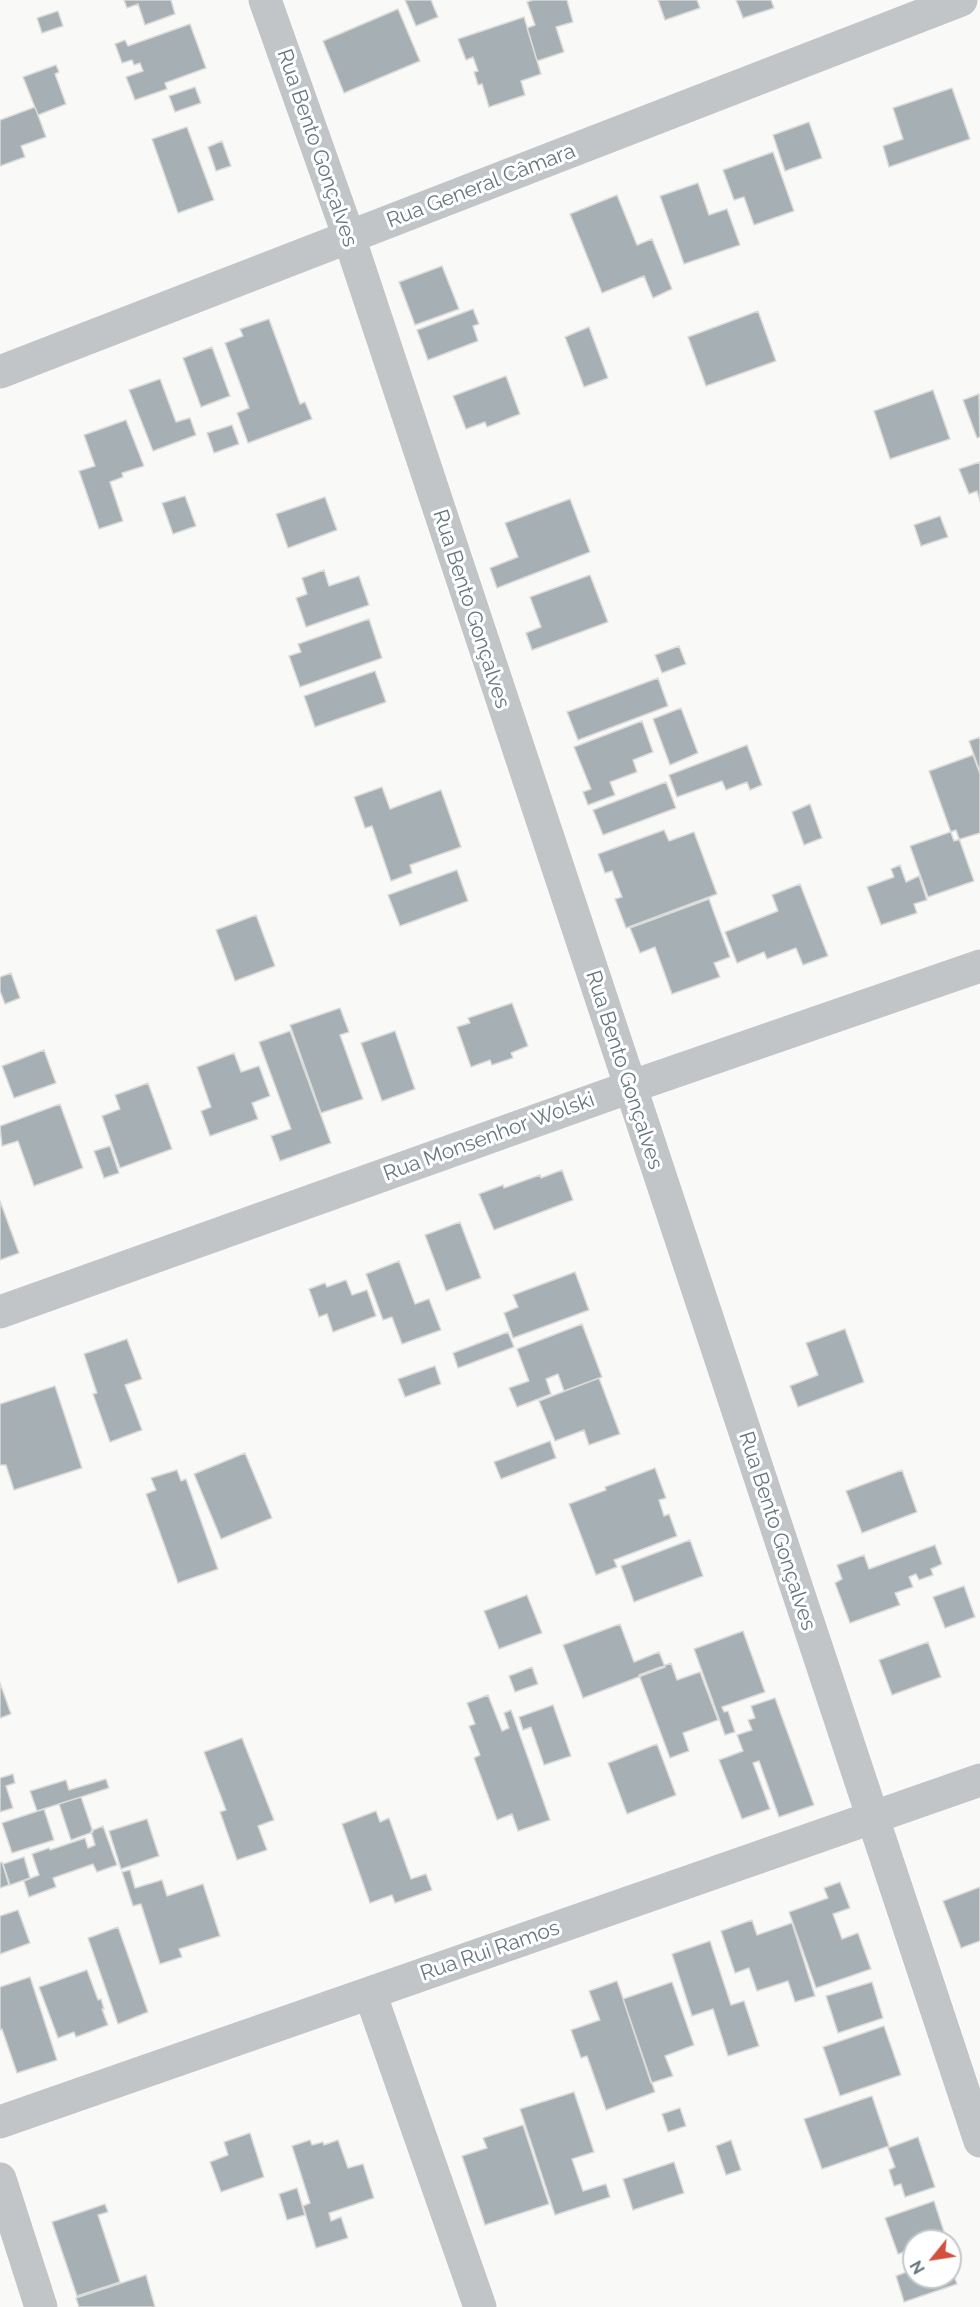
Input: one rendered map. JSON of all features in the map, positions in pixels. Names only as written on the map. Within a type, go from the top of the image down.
[{"type":"street","name":"Rua Bento Gonçalves","points":[[264,0],[349,237],[980,2141]]},
{"type":"street","name":"Rua General Câmara","points":[[0,372],[961,0]]},
{"type":"street","name":"Rua Monsenhor Wolski","points":[[0,1312],[630,1087],[980,966]]},
{"type":"street","name":"Rua Rui Ramos","points":[[0,2122],[980,1780]]},
{"type":"street","points":[[370,1993],[480,2307]]},
{"type":"street","points":[[0,2178],[41,2307]]},
{"type":"building","points":[[124,0],[171,0],[175,14],[145,25],[138,4],[127,8]]},
{"type":"building","points":[[405,0],[431,0],[438,17],[416,26]]},
{"type":"building","points":[[567,0],[573,22],[556,27],[564,52],[537,61],[527,28],[535,25],[527,2]]},
{"type":"building","points":[[658,0],[697,0],[700,8],[665,20]]},
{"type":"building","points":[[736,0],[771,0],[774,8],[743,18]]},
{"type":"building","points":[[398,9],[420,61],[344,93],[323,41]]},
{"type":"building","points":[[58,11],[63,26],[42,33],[37,18]]},
{"type":"building","points":[[524,17],[541,74],[521,81],[525,95],[489,107],[482,84],[478,85],[474,72],[478,71],[473,57],[466,60],[458,39]]},
{"type":"building","points":[[190,24],[206,68],[165,83],[167,89],[135,100],[126,77],[143,71],[140,63],[134,65],[132,60],[122,63],[115,44],[125,40],[128,46]]},
{"type":"building","points":[[56,65],[59,72],[55,74],[66,104],[38,115],[23,77]]},
{"type":"building","points":[[195,87],[201,103],[175,112],[169,96]]},
{"type":"building","points":[[952,88],[970,139],[889,167],[883,146],[903,139],[893,108]]},
{"type":"building","points":[[35,107],[46,137],[21,146],[25,157],[0,166],[0,120]]},
{"type":"building","points":[[809,122],[822,158],[785,171],[773,135]]},
{"type":"building","points":[[187,127],[214,200],[178,213],[152,139]]},
{"type":"building","points":[[222,141],[231,166],[216,171],[208,147]]},
{"type":"building","points":[[773,152],[794,211],[754,225],[744,197],[734,200],[723,170]]},
{"type":"building","points":[[698,183],[709,215],[727,209],[740,245],[684,264],[660,196]]},
{"type":"building","points":[[617,195],[637,245],[652,239],[672,289],[653,298],[644,276],[602,293],[570,214]]},
{"type":"building","points":[[442,266],[459,309],[415,325],[399,282]]},
{"type":"building","points":[[473,309],[479,324],[473,326],[478,341],[428,360],[417,330]]},
{"type":"building","points":[[758,311],[776,361],[706,386],[688,337]]},
{"type":"building","points":[[269,319],[300,404],[305,402],[312,419],[248,443],[237,413],[249,408],[225,343],[243,336],[240,329]]},
{"type":"building","points":[[589,327],[608,378],[584,387],[565,337]]},
{"type":"building","points":[[212,347],[230,396],[201,407],[183,358]]},
{"type":"building","points":[[506,376],[520,414],[487,427],[485,422],[466,429],[453,396]]},
{"type":"building","points":[[160,379],[176,422],[190,418],[196,435],[153,451],[129,390]]},
{"type":"building","points":[[933,390],[950,439],[890,459],[874,411]]},
{"type":"building","points":[[979,394],[980,437],[977,438],[963,400]]},
{"type":"building","points":[[126,420],[144,466],[122,473],[123,477],[110,482],[123,521],[99,529],[79,471],[95,466],[84,435]]},
{"type":"building","points":[[232,425],[239,444],[214,453],[207,433]]},
{"type":"building","points":[[980,462],[980,501],[977,491],[969,494],[959,469]]},
{"type":"building","points":[[185,496],[196,526],[173,534],[162,503]]},
{"type":"building","points":[[325,497],[337,530],[288,548],[276,514]]},
{"type":"building","points":[[570,499],[590,552],[497,588],[490,568],[518,557],[505,523]]},
{"type":"building","points":[[940,516],[948,537],[921,546],[914,525]]},
{"type":"building","points":[[324,570],[329,586],[359,576],[369,605],[306,627],[296,598],[307,594],[302,578]]},
{"type":"building","points":[[590,575],[608,622],[532,650],[526,633],[541,627],[530,597]]},
{"type":"building","points":[[369,619],[382,658],[300,687],[289,656],[301,652],[298,644]]},
{"type":"building","points":[[679,646],[686,664],[662,673],[655,655]]},
{"type":"building","points":[[375,671],[386,702],[315,727],[304,696]]},
{"type":"building","points":[[658,678],[668,706],[578,740],[567,712]]},
{"type":"building","points":[[681,708],[698,753],[670,765],[653,719]]},
{"type":"building","points":[[642,721],[653,752],[633,760],[637,772],[610,782],[615,795],[588,805],[583,792],[591,789],[574,747]]},
{"type":"building","points":[[980,737],[980,772],[969,741]]},
{"type":"building","points":[[747,745],[762,785],[750,790],[747,782],[726,790],[722,781],[677,797],[669,775]]},
{"type":"building","points":[[973,755],[980,774],[980,833],[954,841],[929,771]]},
{"type":"building","points":[[666,782],[676,808],[603,835],[593,810]]},
{"type":"building","points":[[382,787],[390,809],[441,790],[461,847],[410,865],[412,873],[391,881],[372,826],[365,828],[354,797]]},
{"type":"building","points":[[810,804],[822,838],[804,845],[792,812]]},
{"type":"building","points":[[664,830],[669,841],[694,832],[717,894],[626,928],[615,899],[622,897],[612,871],[605,873],[598,854]]},
{"type":"building","points":[[956,830],[974,881],[928,897],[910,846]]},
{"type":"building","points":[[900,865],[906,882],[919,876],[927,900],[914,904],[917,913],[881,925],[867,887],[894,877],[891,869]]},
{"type":"building","points":[[457,870],[468,901],[400,926],[388,895]]},
{"type":"building","points":[[800,884],[828,956],[803,965],[796,948],[767,959],[764,952],[737,963],[725,932],[778,911],[772,895]]},
{"type":"building","points":[[709,899],[730,957],[714,963],[720,977],[672,994],[655,947],[640,953],[630,928]]},
{"type":"building","points":[[256,915],[275,966],[235,981],[216,930]]},
{"type":"building","points":[[11,973],[20,998],[5,1004],[0,991],[0,977]]},
{"type":"building","points":[[512,1003],[528,1046],[511,1053],[513,1058],[492,1065],[490,1060],[471,1067],[457,1027],[470,1023],[468,1018]]},
{"type":"building","points":[[340,1008],[349,1032],[340,1035],[363,1099],[321,1113],[290,1025]]},
{"type":"building","points":[[290,1031],[331,1143],[280,1161],[271,1136],[291,1129],[259,1042]]},
{"type":"building","points":[[395,1031],[415,1089],[382,1101],[361,1043]]},
{"type":"building","points":[[44,1050],[56,1083],[14,1098],[2,1066]]},
{"type":"building","points":[[234,1053],[241,1072],[259,1066],[270,1096],[252,1103],[258,1119],[210,1136],[201,1111],[211,1107],[197,1067]]},
{"type":"building","points":[[148,1083],[172,1149],[120,1168],[102,1116],[120,1109],[115,1095]]},
{"type":"building","points":[[60,1104],[83,1168],[34,1186],[18,1141],[2,1146],[0,1126]]},
{"type":"building","points":[[110,1146],[119,1173],[104,1178],[94,1151]]},
{"type":"building","points":[[562,1170],[573,1200],[494,1230],[479,1194],[503,1185],[504,1188]]},
{"type":"building","points":[[0,1201],[19,1253],[0,1260]]},
{"type":"building","points":[[460,1222],[481,1278],[446,1291],[425,1235]]},
{"type":"building","points":[[399,1261],[415,1304],[429,1299],[441,1330],[402,1344],[392,1317],[383,1320],[366,1274]]},
{"type":"building","points":[[575,1272],[589,1310],[513,1338],[504,1313],[518,1307],[513,1295]]},
{"type":"building","points":[[346,1280],[352,1295],[367,1290],[376,1316],[333,1332],[327,1314],[319,1317],[309,1289],[325,1283],[327,1287]]},
{"type":"building","points":[[582,1324],[602,1377],[564,1391],[558,1374],[546,1379],[551,1394],[517,1407],[509,1388],[529,1381],[517,1349]]},
{"type":"building","points":[[845,1329],[864,1382],[798,1407],[790,1386],[818,1375],[806,1343]]},
{"type":"building","points":[[508,1332],[514,1347],[458,1368],[453,1353]]},
{"type":"building","points":[[127,1339],[142,1379],[125,1385],[142,1430],[110,1442],[93,1394],[97,1393],[84,1354]]},
{"type":"building","points":[[435,1366],[441,1384],[405,1397],[398,1379]]},
{"type":"building","points":[[599,1378],[620,1434],[589,1445],[584,1430],[555,1441],[539,1401]]},
{"type":"building","points":[[55,1386],[82,1468],[14,1490],[6,1465],[0,1465],[0,1404]]},
{"type":"building","points":[[550,1441],[556,1458],[501,1479],[494,1462]]},
{"type":"building","points":[[245,1453],[272,1518],[221,1539],[194,1474]]},
{"type":"building","points":[[655,1468],[666,1498],[659,1500],[664,1516],[669,1514],[677,1536],[614,1560],[617,1567],[596,1575],[569,1504]]},
{"type":"building","points":[[177,1470],[181,1481],[186,1479],[218,1569],[178,1583],[146,1494],[156,1490],[151,1478]]},
{"type":"building","points":[[902,1470],[917,1512],[862,1533],[846,1491]]},
{"type":"building","points":[[690,1540],[703,1576],[634,1602],[621,1566]]},
{"type":"building","points":[[935,1545],[942,1564],[931,1569],[933,1575],[919,1580],[916,1574],[909,1577],[913,1587],[895,1593],[900,1605],[850,1623],[835,1583],[842,1579],[837,1565],[864,1555],[869,1569]]},
{"type":"building","points":[[964,1586],[975,1617],[945,1628],[933,1597]]},
{"type":"building","points":[[527,1595],[542,1633],[499,1649],[484,1611]]},
{"type":"building","points":[[620,1624],[634,1662],[659,1652],[665,1667],[583,1698],[563,1645]]},
{"type":"building","points":[[743,1631],[765,1692],[722,1707],[724,1712],[728,1711],[735,1732],[725,1735],[694,1649]]},
{"type":"building","points":[[928,1642],[941,1677],[892,1695],[879,1660]]},
{"type":"building","points":[[671,1663],[677,1680],[700,1672],[718,1720],[683,1733],[689,1751],[670,1758],[639,1675]]},
{"type":"building","points":[[532,1667],[538,1684],[515,1692],[509,1676]]},
{"type":"building","points":[[0,1683],[11,1714],[0,1718]]},
{"type":"building","points":[[488,1695],[502,1731],[509,1728],[504,1713],[511,1710],[550,1820],[518,1831],[512,1814],[497,1820],[474,1758],[480,1755],[469,1726],[475,1724],[467,1703]]},
{"type":"building","points":[[775,1698],[814,1805],[779,1817],[759,1761],[753,1763],[770,1809],[742,1819],[719,1760],[743,1751],[737,1735],[752,1730],[748,1720],[755,1718],[751,1706]]},
{"type":"building","points":[[553,1705],[571,1756],[544,1765],[531,1727],[523,1730],[519,1717]]},
{"type":"building","points":[[242,1738],[274,1820],[258,1826],[267,1850],[237,1860],[220,1812],[226,1810],[204,1752]]},
{"type":"building","points":[[657,1744],[676,1795],[627,1814],[608,1763]]},
{"type":"building","points":[[13,1774],[15,1783],[6,1786],[13,1808],[0,1812],[0,1778]]},
{"type":"building","points":[[106,1779],[109,1788],[37,1811],[30,1791],[66,1780],[69,1790]]},
{"type":"building","points":[[81,1797],[93,1832],[71,1840],[59,1804]]},
{"type":"building","points":[[44,1809],[54,1840],[12,1853],[2,1823]]},
{"type":"building","points":[[376,1811],[380,1822],[389,1818],[411,1879],[426,1874],[432,1890],[395,1903],[392,1895],[370,1903],[342,1824]]},
{"type":"building","points":[[147,1819],[159,1856],[121,1869],[109,1831]]},
{"type":"building","points":[[103,1826],[117,1865],[97,1872],[93,1864],[53,1878],[56,1887],[29,1897],[24,1881],[39,1875],[32,1854],[85,1838],[88,1848],[95,1845],[91,1831]]},
{"type":"building","points":[[24,1857],[30,1878],[10,1885],[3,1864]]},
{"type":"building","points":[[2,1862],[9,1885],[0,1888],[0,1863]]},
{"type":"building","points":[[130,1870],[135,1888],[162,1880],[167,1896],[203,1884],[220,1936],[179,1949],[182,1957],[160,1964],[141,1904],[133,1906],[122,1872]]},
{"type":"building","points":[[840,1882],[850,1908],[833,1914],[842,1939],[858,1933],[871,1969],[816,1988],[789,1912],[828,1898],[824,1888]]},
{"type":"building","points":[[980,1887],[980,1941],[961,1948],[943,1901]]},
{"type":"building","points":[[18,1910],[30,1943],[0,1954],[0,1916]]},
{"type":"building","points":[[752,1920],[757,1935],[792,1923],[815,1996],[795,2002],[788,1981],[757,1991],[749,1968],[735,1973],[721,1931]]},
{"type":"building","points":[[118,1927],[148,2012],[118,2024],[88,1938]]},
{"type":"building","points":[[710,1941],[731,2005],[744,2001],[759,2046],[728,2056],[713,2009],[692,2016],[672,1954]]},
{"type":"building","points":[[87,1970],[98,2000],[101,1999],[108,2025],[76,2037],[74,2032],[58,2038],[39,1987]]},
{"type":"building","points":[[30,1977],[57,2060],[17,2073],[2,2029],[0,2030],[0,1987]]},
{"type":"building","points":[[617,1981],[655,2092],[606,2110],[587,2056],[581,2058],[571,2030],[600,2020],[589,1991]]},
{"type":"building","points":[[672,1982],[694,2045],[665,2056],[673,2076],[651,2083],[623,1999]]},
{"type":"building","points":[[872,1982],[883,2018],[838,2033],[826,1996]]},
{"type":"building","points":[[884,2026],[901,2075],[840,2096],[823,2047]]},
{"type":"building","points":[[574,2092],[594,2152],[572,2159],[583,2191],[606,2184],[610,2197],[555,2215],[520,2109]]},
{"type":"building","points":[[872,2096],[889,2146],[822,2169],[804,2119]]},
{"type":"building","points":[[680,2108],[686,2126],[668,2132],[662,2114]]},
{"type":"building","points":[[523,2125],[549,2204],[485,2225],[462,2156],[487,2148],[483,2138]]},
{"type":"building","points":[[250,2133],[264,2177],[221,2192],[210,2162],[228,2155],[224,2142]]},
{"type":"building","points":[[918,2137],[935,2187],[905,2197],[901,2184],[894,2186],[889,2170],[895,2167],[888,2148]]},
{"type":"building","points":[[310,2140],[312,2145],[323,2142],[324,2145],[338,2140],[348,2168],[363,2164],[374,2198],[329,2213],[331,2221],[341,2217],[348,2238],[316,2248],[303,2206],[310,2203],[292,2146]]},
{"type":"building","points":[[731,2140],[741,2170],[726,2175],[716,2146]]},
{"type":"building","points":[[674,2162],[684,2193],[633,2210],[623,2179]]},
{"type":"building","points":[[297,2188],[305,2215],[287,2220],[279,2194]]},
{"type":"building","points":[[934,2201],[943,2229],[902,2229],[902,2253],[898,2254],[885,2218]]},
{"type":"building","points":[[105,2204],[108,2212],[98,2215],[120,2282],[77,2296],[52,2222]]},
{"type":"building","points":[[902,2274],[902,2289],[942,2289],[904,2302],[896,2276]]},
{"type":"building","points":[[146,2275],[155,2307],[79,2307],[76,2298]]}]
